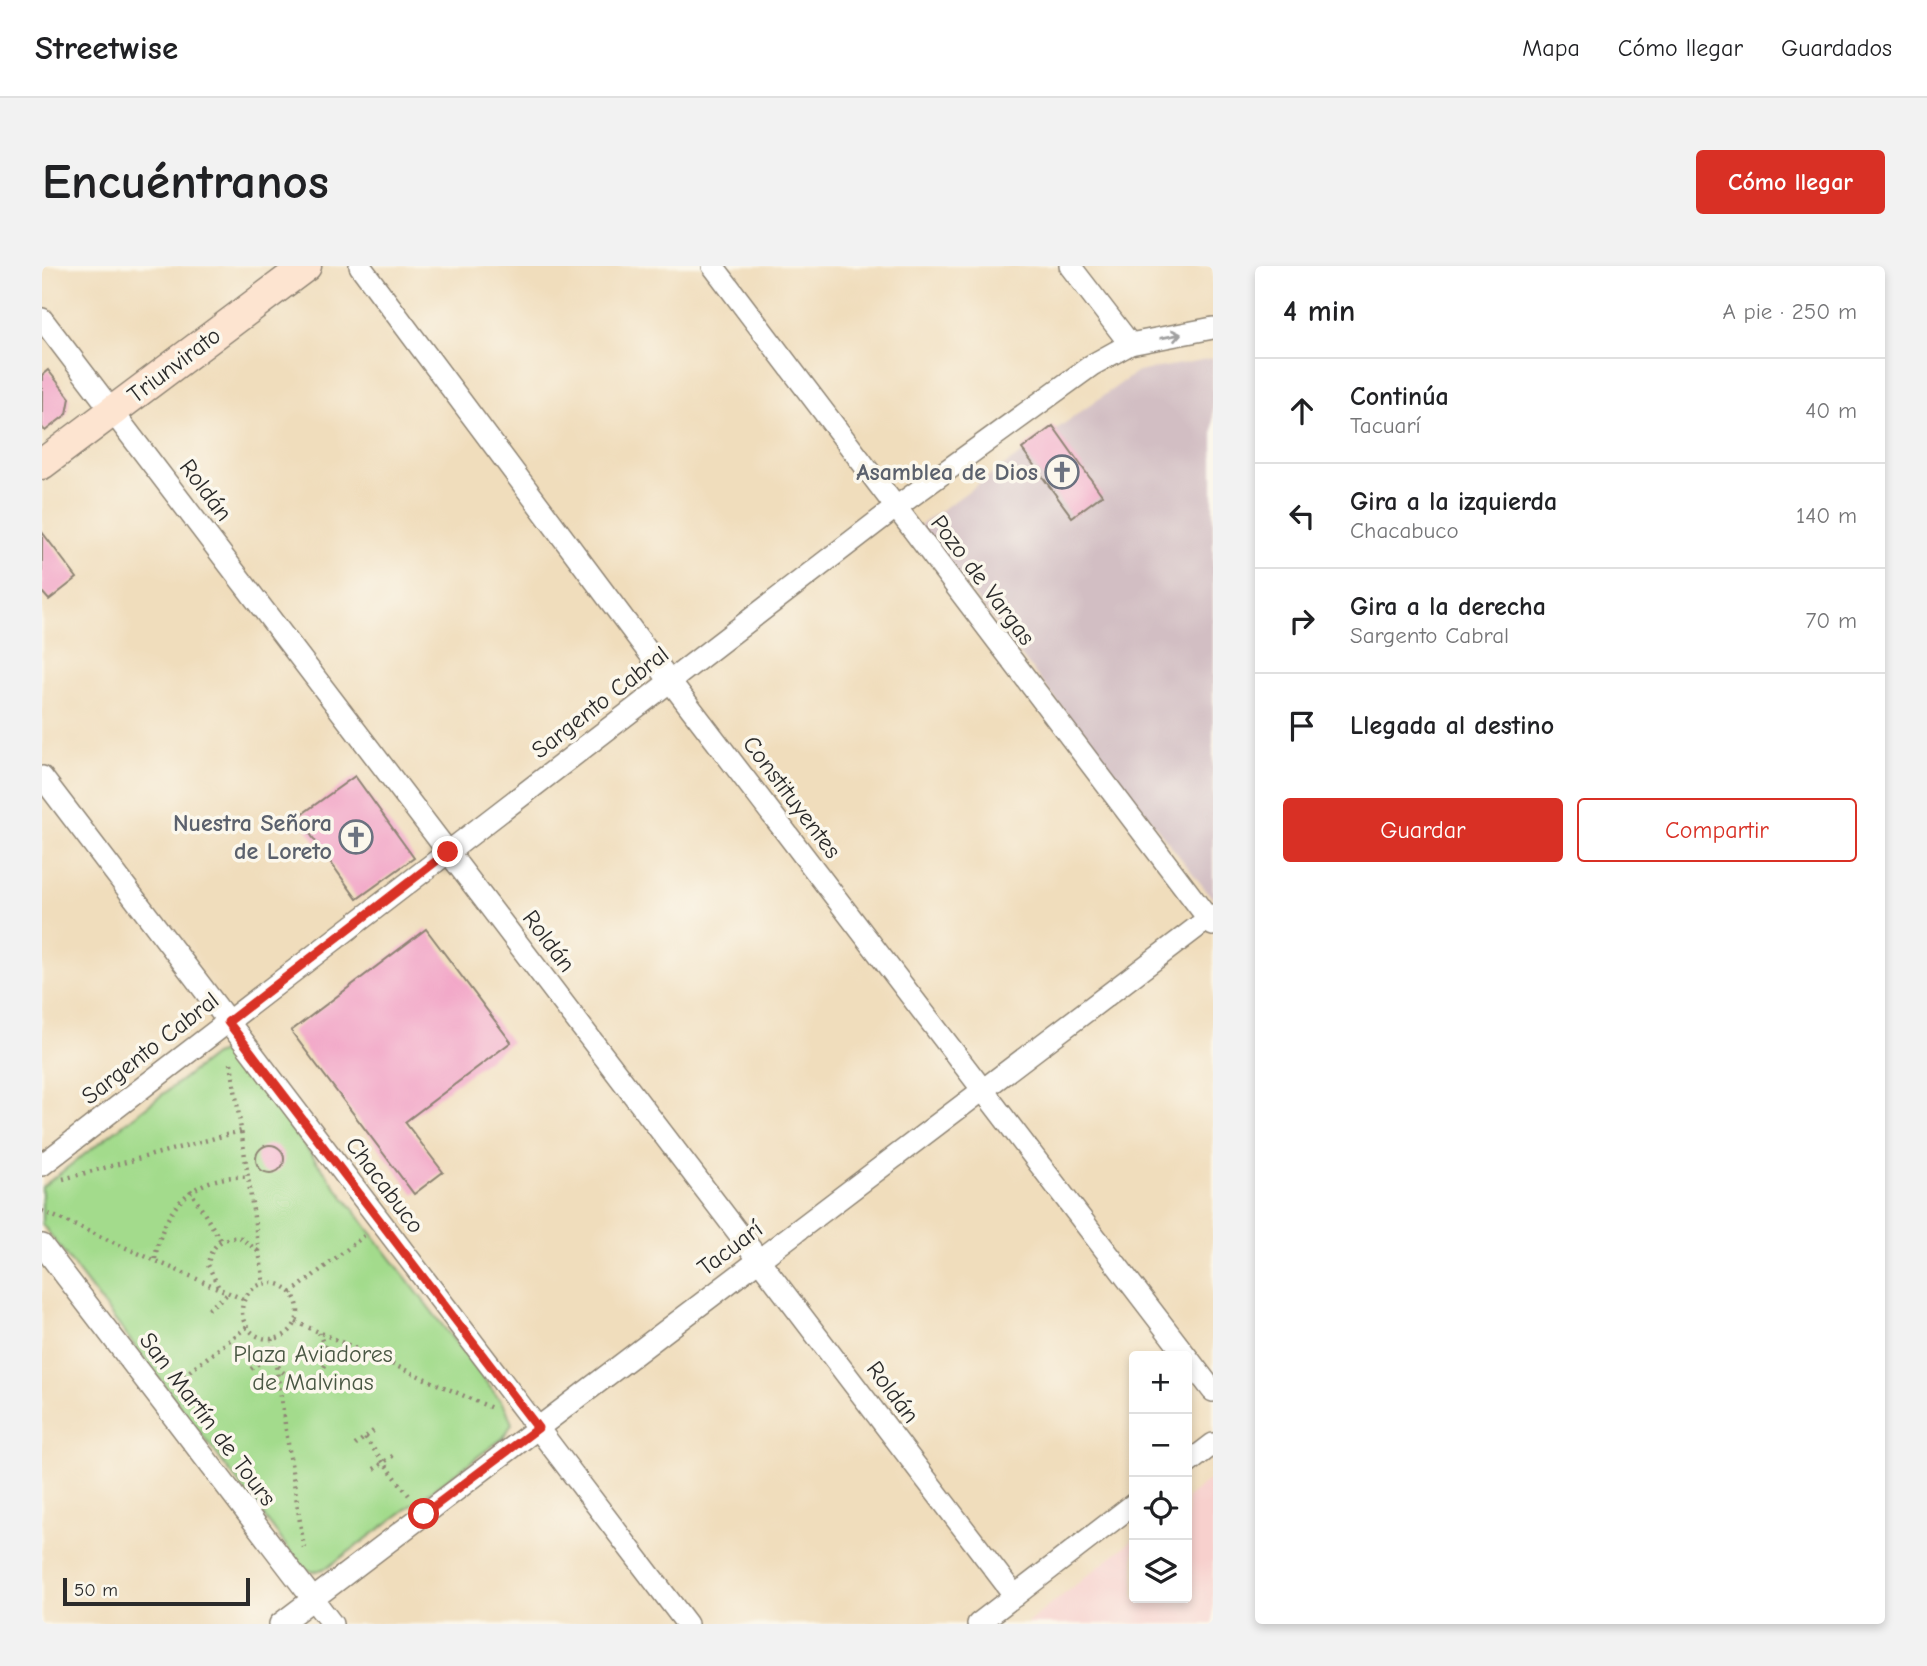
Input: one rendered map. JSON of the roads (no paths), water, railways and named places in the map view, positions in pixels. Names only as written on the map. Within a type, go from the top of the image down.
[{"type":"street","name":"Triunvirato","points":[[42,464],[306,266]]},
{"type":"street","name":"Constituyentes","points":[[360,266],[670,681],[1213,1391]]},
{"type":"street","name":"Pozo de Vargas","points":[[713,266],[1211,919]]},
{"type":"street","points":[[1070,266],[1130,344]]},
{"type":"street","name":"Roldán","points":[[42,318],[1015,1595]]},
{"type":"street","name":"Sargento Cabral","points":[[49,1173],[227,1023],[895,508],[1092,365],[1130,344],[1213,328]]},
{"type":"street","name":"Chacabuco","points":[[42,777],[687,1624]]},
{"type":"street","name":"Tacuarí","points":[[280,1624],[982,1089],[1211,919]]},
{"type":"street","name":"San Martín de Tours","points":[[42,1245],[332,1624]]},
{"type":"street","points":[[1192,1460],[1213,1444]]},
{"type":"street","points":[[978,1624],[1129,1508]]},
{"type":"place","name":"Asamblea de Dios","points":[[1062,472]]},
{"type":"place","name":"Nuestra Señora de Loreto","points":[[356,837]]},
{"type":"park label","name":"Plaza Aviadores de Malvinas","points":[[313,1368]]}]
